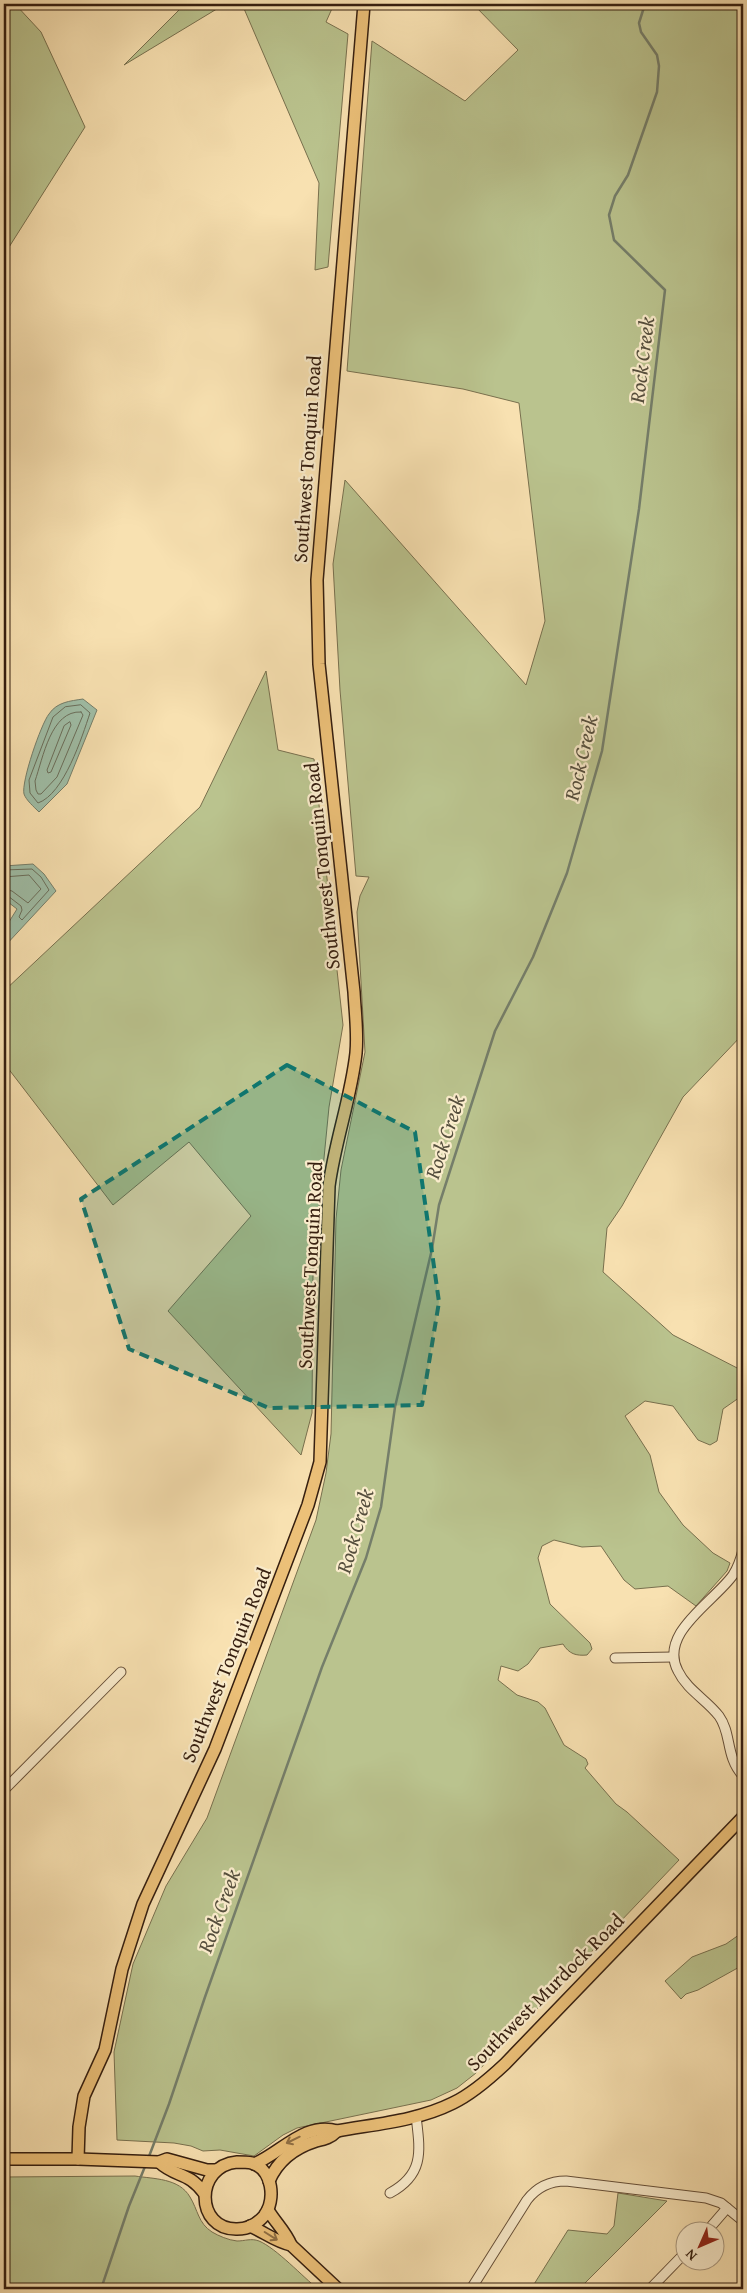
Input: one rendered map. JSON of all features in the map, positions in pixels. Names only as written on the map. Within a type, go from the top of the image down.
[{"type":"main road","name":"Southwest Tonquin Road","points":[[78,2159],[78,2127],[84,2096],[105,2050],[120,1977],[143,1904],[215,1749],[306,1512],[320,1462],[328,1203],[335,1149],[353,1070],[356,1038],[354,992],[319,664],[317,580],[364,4]]},
{"type":"main road","name":"Southwest Murdock Road","points":[[254,2164],[287,2143],[327,2128],[337,2131],[434,2111],[458,2100],[495,2074],[743,1816]]},
{"type":"main road","name":"Southwest Murdock Road","points":[[269,2181],[283,2158],[303,2146],[328,2139],[337,2131]]},
{"type":"main road","points":[[4,2159],[159,2162],[167,2159],[207,2170],[217,2170]]},
{"type":"main road","points":[[159,2162],[166,2169],[192,2179],[204,2194],[208,2212],[213,2220],[226,2228],[242,2229],[250,2226],[268,2210],[271,2196],[269,2181],[254,2164],[229,2163],[217,2170],[209,2180],[204,2194]]},
{"type":"main road","points":[[268,2210],[287,2235],[291,2246]]},
{"type":"main road","points":[[250,2226],[269,2234],[280,2243],[291,2246],[338,2289]]},
{"type":"street","points":[[743,1550],[734,1573],[686,1625],[676,1640],[672,1657],[685,1683],[720,1717],[726,1731],[729,1752],[743,1776]]},
{"type":"street","points":[[615,1658],[672,1657]]},
{"type":"street","points":[[4,1790],[121,1672]]},
{"type":"street","points":[[390,2193],[403,2186],[415,2168],[420,2151],[416,2116]]},
{"type":"street","points":[[471,2289],[527,2200],[538,2189],[557,2181],[706,2198],[721,2203],[743,2220]]},
{"type":"street","points":[[717,2220],[727,2208]]},
{"type":"street","points":[[650,2289],[674,2264]]},
{"type":"highlighted area","points":[[287,1065],[415,1132],[439,1302],[422,1405],[269,1408],[129,1349],[81,1199]]},
{"type":"shaded area","points":[[4,4],[15,4],[41,32],[85,127],[4,255]]},
{"type":"shaded area","points":[[185,4],[225,4],[124,65]]},
{"type":"shaded area","points":[[242,4],[334,4],[326,22],[348,34],[328,267],[315,270],[319,183]]},
{"type":"shaded area","points":[[473,4],[743,4],[743,1034],[683,1097],[622,1206],[607,1228],[603,1272],[673,1335],[743,1371],[743,1395],[723,1409],[717,1441],[710,1445],[698,1440],[673,1406],[645,1401],[625,1416],[650,1455],[659,1492],[683,1525],[713,1553],[730,1563],[727,1571],[696,1606],[668,1586],[635,1589],[624,1580],[601,1546],[582,1547],[554,1540],[542,1546],[538,1558],[550,1604],[590,1643],[592,1649],[587,1655],[576,1655],[570,1652],[563,1644],[540,1648],[528,1664],[518,1671],[501,1666],[498,1680],[517,1695],[538,1702],[545,1708],[564,1745],[586,1759],[588,1764],[585,1768],[616,1804],[679,1860],[476,2073],[457,2088],[431,2100],[297,2128],[283,2135],[254,2156],[220,2150],[203,2151],[191,2146],[174,2143],[117,2140],[114,2052],[133,1964],[166,1886],[207,1818],[316,1520],[326,1473],[331,1434],[336,1219],[341,1170],[365,1052],[357,912],[360,896],[369,877],[356,876],[340,690],[333,564],[345,480],[526,685],[545,621],[519,403],[463,389],[347,371],[372,41],[465,101],[518,50]]},
{"type":"shaded area","points":[[266,671],[278,750],[314,759],[343,1025],[329,1107],[313,1270],[312,1413],[301,1455],[168,1311],[251,1216],[189,1142],[113,1205],[4,1063],[4,991],[200,807]]},
{"type":"shaded area","points":[[743,1932],[743,1965],[698,1990],[686,1994],[681,1999],[665,1981],[692,1957],[726,1944]]},
{"type":"shaded area","points":[[135,2176],[158,2179],[179,2186],[190,2197],[204,2225],[212,2232],[230,2240],[259,2241],[281,2256],[318,2289],[4,2289],[4,2177]]},
{"type":"shaded area","points":[[618,2193],[667,2201],[585,2283],[591,2289],[580,2287],[578,2289],[531,2289],[568,2230],[607,2234],[614,2226]]},
{"type":"water","points":[[83,699],[97,710],[67,784],[39,812],[24,794],[28,766],[37,741],[52,710],[64,703]]},
{"type":"water","points":[[33,864],[44,874],[56,891],[4,947],[4,930],[17,909],[4,899],[4,866]]},
{"type":"waterway","name":"Rock Creek","points":[[148,2159],[322,1667],[366,1558],[381,1507],[395,1407],[432,1249],[439,1205],[495,1031],[533,957],[567,873],[602,751],[639,509],[665,290],[614,240],[609,215],[615,196],[628,175],[657,92],[659,66],[657,55],[641,32],[639,23],[645,4]]},
{"type":"waterway","name":"Rock Creek","points":[[101,2289],[129,2206],[146,2164]]}]
